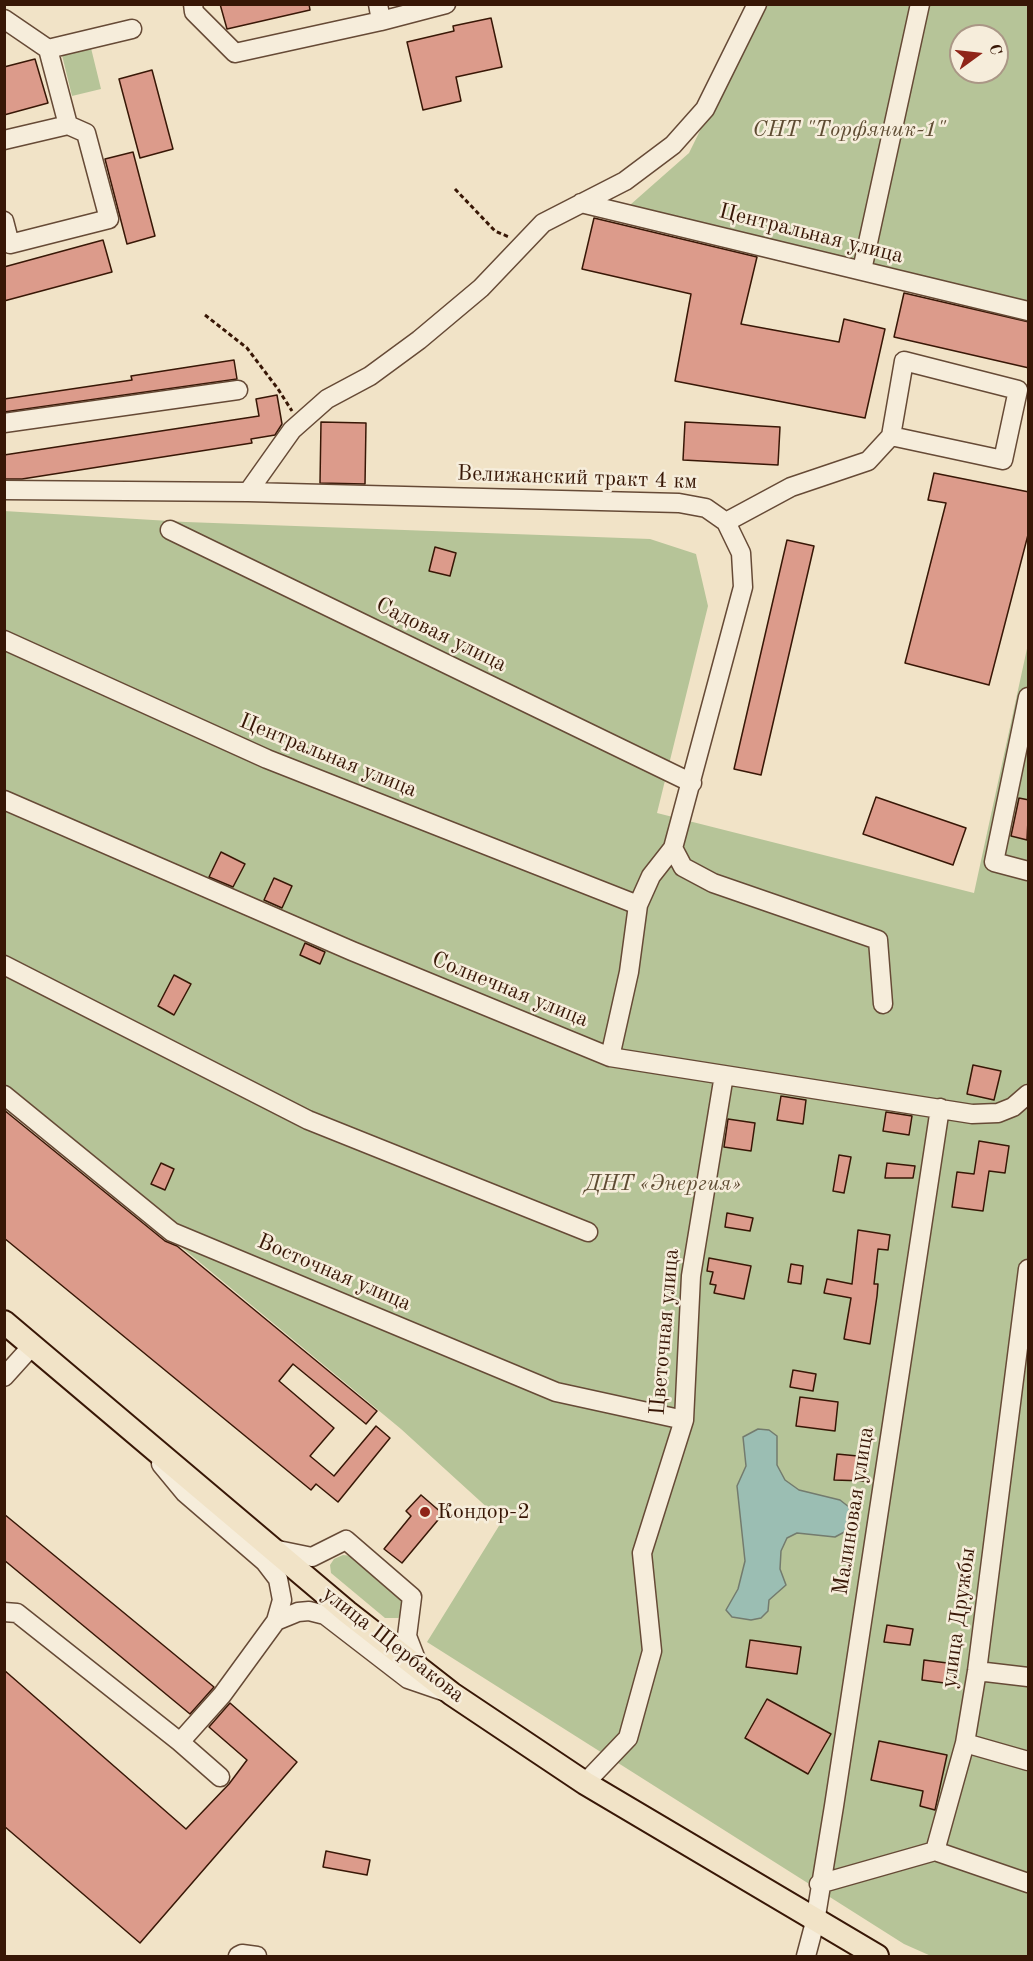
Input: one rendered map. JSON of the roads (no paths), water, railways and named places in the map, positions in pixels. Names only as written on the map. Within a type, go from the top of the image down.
[{"type":"main road","name":"улица Щербакова","points":[[4,1322],[347,1612],[452,1694],[585,1783],[815,1922],[877,1956]]},
{"type":"street","points":[[193,4],[194,12],[235,53],[379,13],[446,4]]},
{"type":"street","points":[[248,492],[299,423],[327,399],[370,376],[419,340],[481,288],[543,223],[625,181],[673,145],[705,109],[757,4]]},
{"type":"street","points":[[862,270],[920,4]]},
{"type":"street","points":[[4,19],[48,49],[68,125]]},
{"type":"street","points":[[48,49],[132,29]]},
{"type":"street","points":[[4,141],[68,125],[86,133],[109,219],[10,244],[4,221]]},
{"type":"street","name":"Центральная улица","points":[[581,203],[1029,311]]},
{"type":"street","points":[[609,1057],[629,972],[638,905],[651,876],[673,848],[743,586],[741,553],[726,522],[791,487],[868,461],[891,436],[904,361],[1018,390],[1003,459],[891,436]]},
{"type":"street","points":[[4,423],[238,390]]},
{"type":"street","name":"Велижанский тракт 4 км","points":[[4,490],[248,492],[679,503],[706,508],[726,522]]},
{"type":"street","name":"Садовая улица","points":[[170,530],[692,783]]},
{"type":"street","name":"Центральная улица","points":[[4,640],[267,759],[638,905]]},
{"type":"street","points":[[1029,697],[994,862],[1029,871]]},
{"type":"street","name":"Солнечная улица","points":[[4,800],[352,951],[609,1057],[940,1108],[959,1113],[985,1114],[1005,1110],[1026,1097]]},
{"type":"street","points":[[673,848],[683,867],[713,883],[878,940],[883,1004]]},
{"type":"street","points":[[4,964],[308,1120],[588,1232]]},
{"type":"street","name":"Цветочная улица","points":[[585,1783],[628,1738],[652,1651],[642,1553],[684,1419],[691,1276],[724,1075]]},
{"type":"street","name":"Восточная улица","points":[[4,1095],[172,1232],[556,1392],[684,1419]]},
{"type":"street","name":"Малиновая улица","points":[[806,1956],[815,1922],[819,1884],[834,1806],[940,1108]]},
{"type":"street","name":"улица Дружбы","points":[[935,1851],[965,1743],[977,1671],[1029,1269]]},
{"type":"street","points":[[4,1377],[32,1346]]},
{"type":"street","points":[[140,1437],[185,1493],[266,1562],[278,1579],[282,1600],[276,1621],[222,1695],[180,1742]]},
{"type":"street","points":[[273,1549],[312,1557],[346,1540],[412,1597],[407,1636],[419,1667]]},
{"type":"street","points":[[276,1621],[298,1612],[309,1611],[325,1615],[408,1679],[452,1694]]},
{"type":"street","points":[[4,1612],[17,1612],[180,1742],[219,1777]]},
{"type":"street","points":[[977,1671],[1029,1677]]},
{"type":"street","points":[[965,1743],[1029,1761]]},
{"type":"street","points":[[819,1884],[935,1851],[1029,1883]]},
{"type":"street","points":[[792,1956],[815,1922]]},
{"type":"street","points":[[238,1956],[242,1954],[257,1956]]},
{"type":"water","points":[[758,1429],[769,1430],[777,1436],[777,1465],[785,1480],[799,1490],[840,1500],[849,1507],[852,1516],[850,1529],[835,1537],[797,1533],[787,1538],[781,1551],[780,1569],[786,1585],[769,1600],[768,1611],[761,1618],[751,1620],[732,1617],[726,1610],[738,1589],[745,1561],[737,1486],[746,1466],[743,1437]]},
{"type":"place","name":"Кондор-2","points":[[425,1512]]},
{"type":"park label","name":"СНТ \"Торфяник-1\"","points":[[849,130]]},
{"type":"park label","name":"ДНТ «Энергия»","points":[[663,1184]]}]
